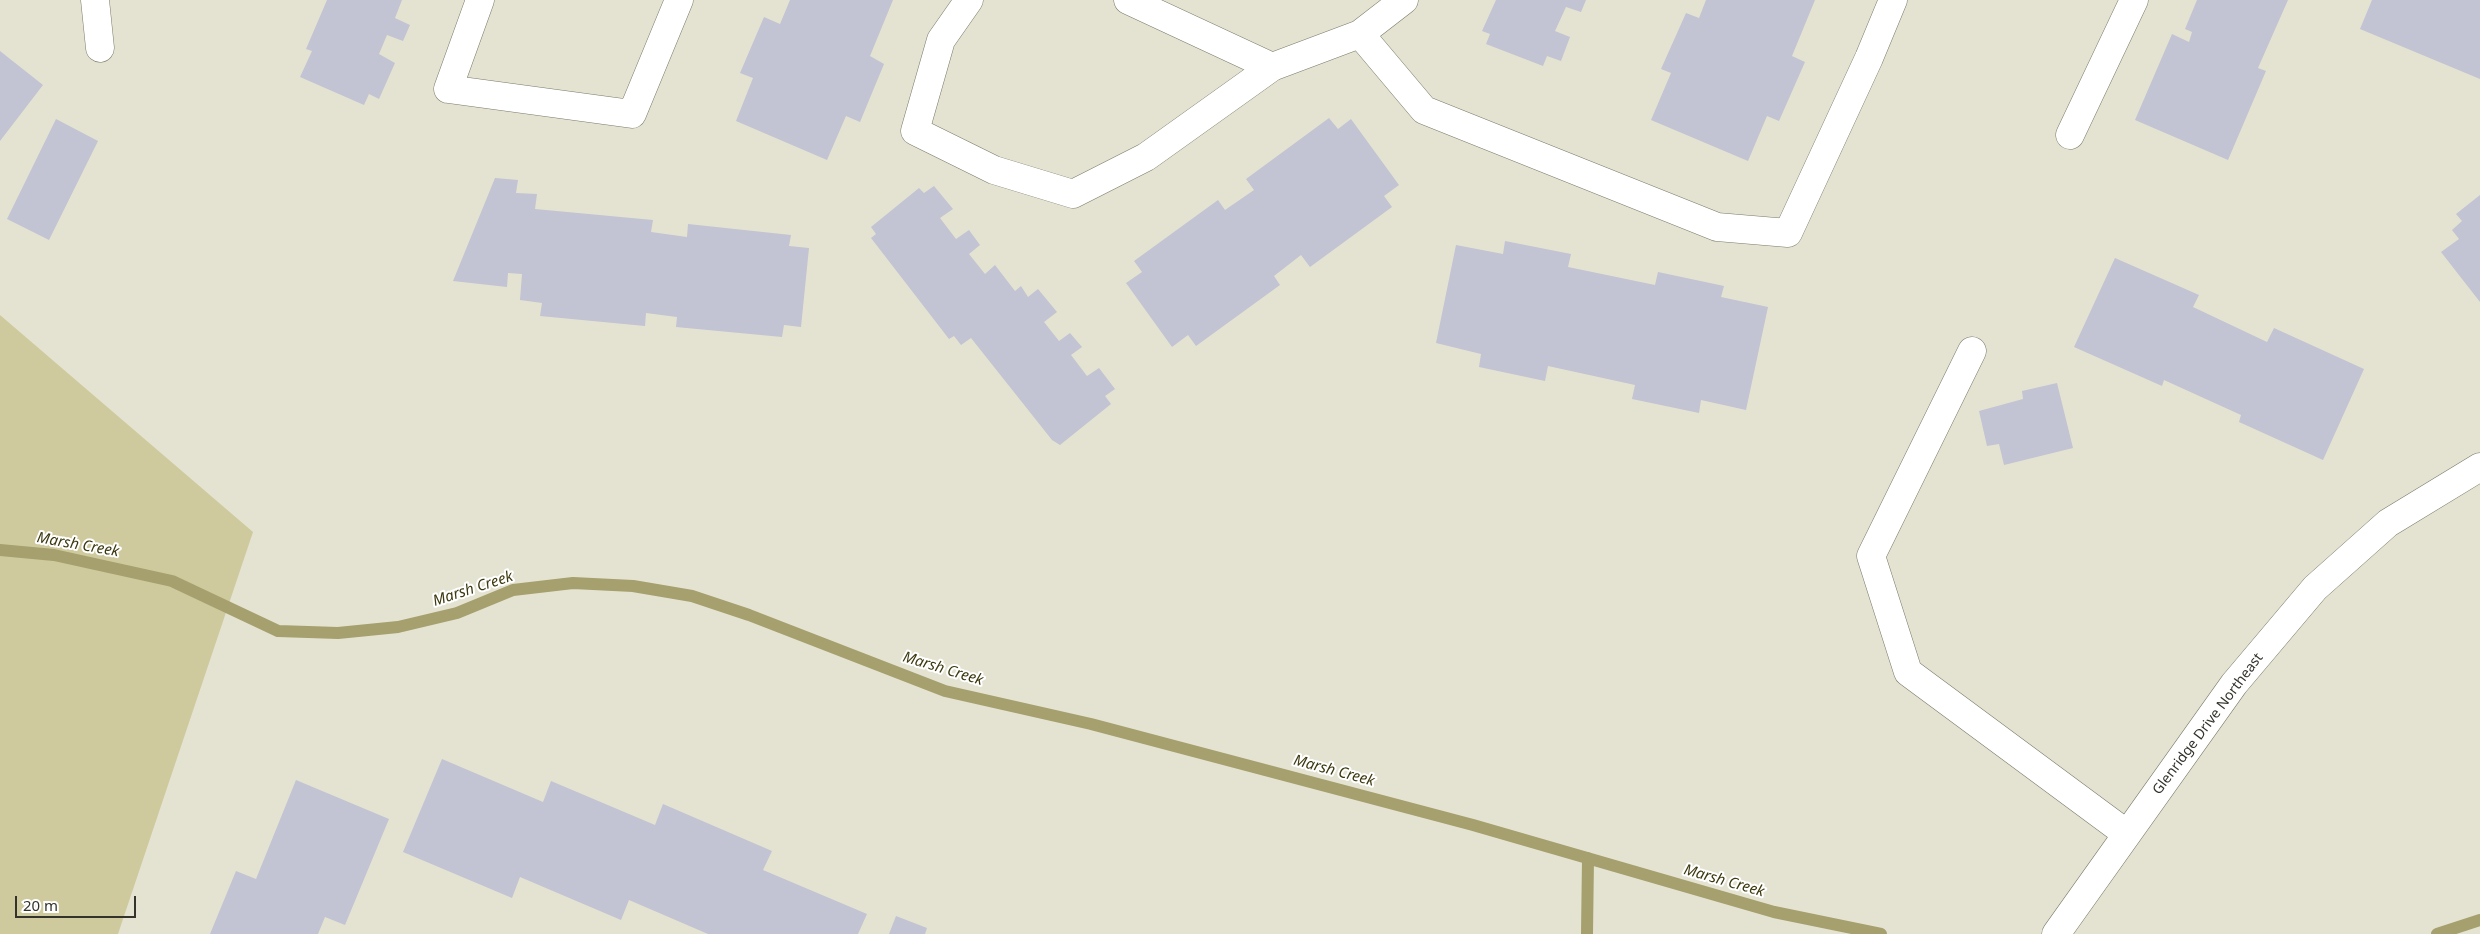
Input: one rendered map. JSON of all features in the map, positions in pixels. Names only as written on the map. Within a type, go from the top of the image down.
[{"type":"street","points":[[95,0],[100,48]]},
{"type":"street","points":[[480,0],[448,89],[632,114],[679,0]]},
{"type":"street","points":[[968,0],[941,40],[916,131],[994,170],[1072,194],[1146,157],[1272,66],[1360,34],[1404,0]]},
{"type":"street","points":[[1128,0],[1272,66]]},
{"type":"street","points":[[1360,34],[1424,110],[1717,227],[1788,232],[1869,58],[1893,0]]},
{"type":"street","points":[[2070,136],[2134,0]]},
{"type":"street","points":[[1972,351],[1871,556],[1908,672],[2127,834]]},
{"type":"street","name":"Glenridge Drive Northeast","points":[[2056,934],[2234,684],[2315,588],[2388,522],[2480,467]]},
{"type":"shaded area","points":[[0,315],[253,532],[118,934],[0,934]]},
{"type":"building","points":[[327,0],[402,0],[395,18],[410,25],[403,41],[387,35],[379,54],[395,63],[379,99],[369,94],[364,105],[300,77],[312,51],[306,49]]},
{"type":"building","points":[[790,0],[893,0],[870,56],[884,64],[860,122],[846,116],[827,160],[736,121],[753,78],[740,73],[764,17],[780,24]]},
{"type":"building","points":[[1496,0],[1586,0],[1581,12],[1566,7],[1555,31],[1570,37],[1561,61],[1547,56],[1543,66],[1486,44],[1490,34],[1482,31]]},
{"type":"building","points":[[1706,0],[1815,0],[1792,56],[1805,62],[1779,121],[1767,116],[1748,161],[1651,120],[1671,73],[1661,69],[1686,13],[1699,18]]},
{"type":"building","points":[[2197,0],[2288,0],[2258,68],[2266,71],[2228,160],[2135,120],[2172,34],[2189,42],[2192,32],[2185,29]]},
{"type":"building","points":[[2372,0],[2480,0],[2480,79],[2360,29]]},
{"type":"building","points":[[0,51],[43,85],[0,141]]},
{"type":"building","points":[[1329,118],[1338,129],[1351,119],[1399,185],[1384,196],[1392,207],[1310,267],[1301,255],[1274,276],[1280,285],[1196,346],[1188,335],[1172,347],[1126,283],[1142,272],[1134,261],[1218,200],[1225,210],[1254,190],[1246,179]]},
{"type":"building","points":[[56,119],[98,141],[49,240],[7,219]]},
{"type":"building","points":[[495,178],[518,180],[516,193],[537,194],[535,209],[653,220],[651,232],[687,237],[688,224],[791,235],[789,246],[809,248],[801,327],[784,325],[782,337],[676,327],[677,317],[646,313],[645,326],[540,316],[542,303],[520,300],[522,274],[508,273],[507,287],[453,281]]},
{"type":"building","points":[[934,186],[953,209],[940,218],[956,239],[969,230],[980,245],[969,254],[985,274],[995,265],[1015,291],[1021,286],[1028,297],[1038,289],[1057,312],[1044,322],[1059,341],[1070,333],[1082,347],[1071,355],[1087,376],[1099,368],[1115,389],[1105,396],[1111,404],[1060,445],[1052,440],[971,338],[961,345],[954,336],[949,339],[871,238],[876,234],[871,227],[919,188],[924,193]]},
{"type":"building","points":[[2480,195],[2480,302],[2441,252],[2459,239],[2452,230],[2462,221],[2456,214]]},
{"type":"building","points":[[1505,241],[1571,254],[1568,267],[1655,285],[1658,272],[1724,286],[1721,297],[1768,307],[1746,410],[1701,400],[1699,413],[1632,399],[1635,385],[1548,366],[1545,381],[1479,367],[1481,354],[1436,343],[1456,245],[1503,254]]},
{"type":"building","points":[[2115,258],[2199,295],[2193,307],[2267,342],[2274,328],[2364,369],[2323,460],[2239,422],[2241,415],[2164,380],[2162,386],[2074,347]]},
{"type":"building","points":[[2057,383],[2073,448],[2004,465],[1999,444],[1987,446],[1979,411],[2023,399],[2022,391]]},
{"type":"building","points":[[442,759],[543,802],[551,781],[655,825],[663,804],[772,851],[763,870],[867,914],[858,934],[708,934],[629,900],[621,920],[520,877],[512,898],[403,852]]},
{"type":"building","points":[[296,780],[389,819],[345,925],[325,917],[318,934],[210,934],[236,871],[256,879]]},
{"type":"building","points":[[896,916],[927,928],[925,934],[889,934]]},
{"type":"waterway","name":"Marsh Creek","points":[[0,550],[54,555],[172,581],[278,631],[338,633],[398,627],[457,613],[513,590],[573,583],[633,586],[692,596],[749,615],[945,691],[1091,724],[1473,825],[1774,912],[1881,934]]},
{"type":"waterway","points":[[1587,934],[1588,858]]},
{"type":"waterway","name":"Marsh Creek","points":[[2437,934],[2480,920]]}]
